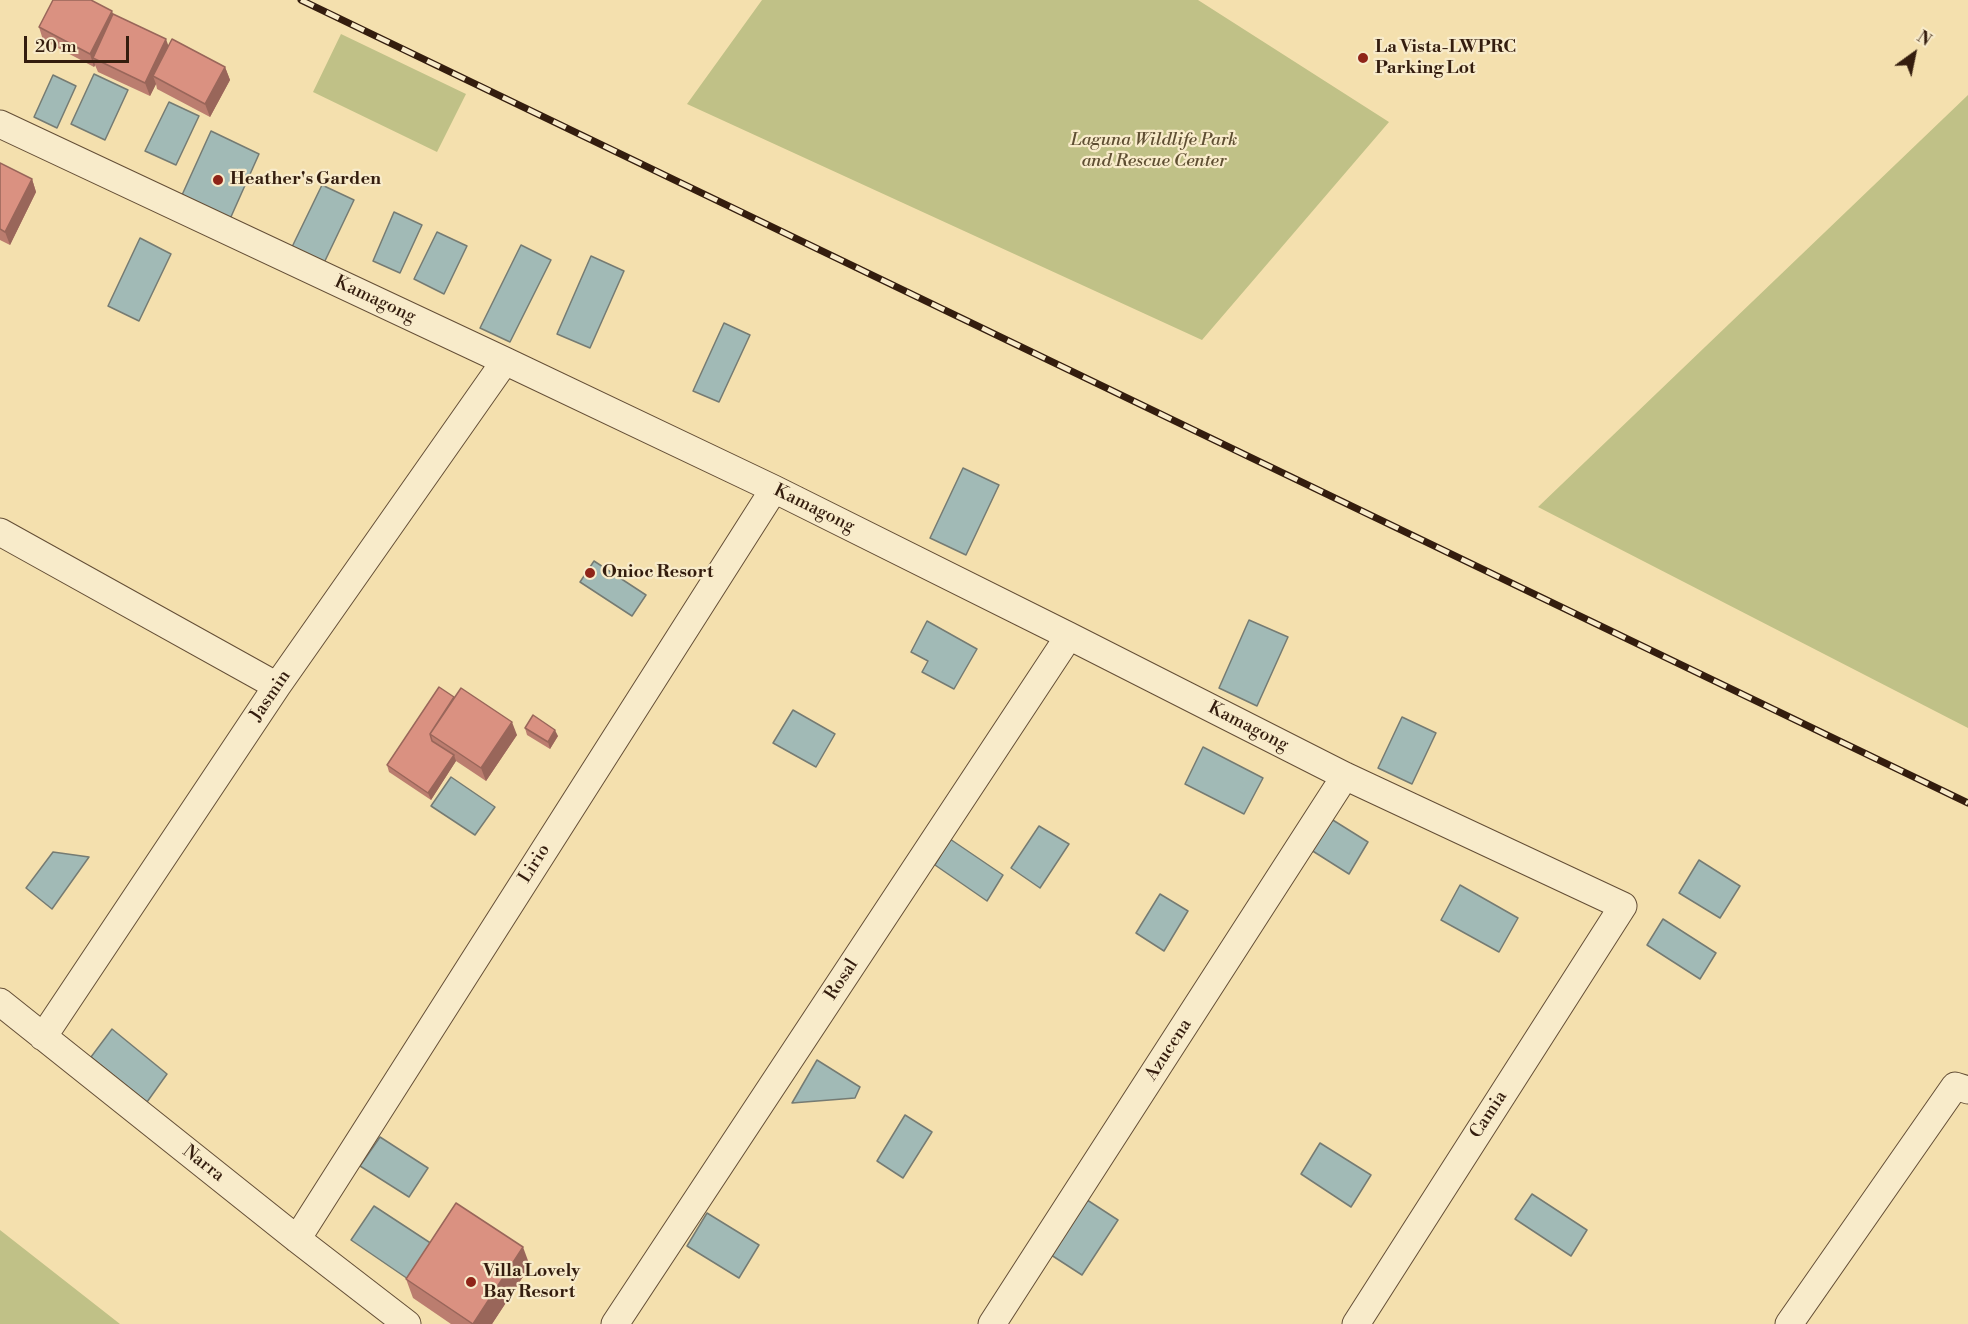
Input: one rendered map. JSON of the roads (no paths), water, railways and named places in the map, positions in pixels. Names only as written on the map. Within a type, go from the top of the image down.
[{"type":"street","name":"Kamagong","points":[[0,124],[774,489],[1345,776],[1623,906]]},
{"type":"street","name":"Jasmin","points":[[43,1038],[277,686],[505,361]]},
{"type":"street","name":"Lirio","points":[[297,1239],[774,489]]},
{"type":"street","points":[[0,532],[277,686]]},
{"type":"street","name":"Rosal","points":[[615,1324],[1069,636]]},
{"type":"street","name":"Azucena","points":[[992,1324],[1345,776]]},
{"type":"street","name":"Camia","points":[[1356,1324],[1623,906]]},
{"type":"street","name":"Narra","points":[[0,1002],[407,1324]]},
{"type":"street","points":[[1789,1324],[1955,1086],[1968,1090]]},
{"type":"water","points":[[94,74],[128,90],[105,140],[71,124]]},
{"type":"water","points":[[53,75],[76,86],[57,128],[34,117]]},
{"type":"water","points":[[169,102],[199,116],[176,165],[145,151]]},
{"type":"water","name":"Heather's Garden","points":[[211,131],[259,154],[226,228],[177,206]]},
{"type":"water","points":[[322,185],[354,200],[323,265],[291,249]]},
{"type":"water","points":[[394,212],[422,225],[400,273],[373,261]]},
{"type":"water","points":[[437,232],[467,246],[444,294],[414,279]]},
{"type":"water","points":[[140,238],[171,254],[139,321],[108,306]]},
{"type":"water","points":[[521,245],[551,260],[510,342],[480,328]]},
{"type":"water","points":[[591,256],[624,271],[590,348],[557,334]]},
{"type":"water","points":[[724,323],[750,335],[719,402],[693,391]]},
{"type":"water","points":[[963,468],[999,485],[966,555],[930,538]]},
{"type":"water","points":[[594,561],[646,595],[632,616],[580,582]]},
{"type":"water","points":[[1249,620],[1288,637],[1257,706],[1219,688]]},
{"type":"water","points":[[927,621],[977,649],[954,689],[922,672],[928,661],[911,652]]},
{"type":"water","points":[[793,710],[835,734],[816,767],[773,743]]},
{"type":"water","points":[[1402,717],[1436,733],[1412,784],[1378,768]]},
{"type":"water","points":[[1203,747],[1263,778],[1244,814],[1185,784]]},
{"type":"water","points":[[451,777],[495,807],[475,835],[431,806]]},
{"type":"water","points":[[1320,812],[1368,842],[1349,874],[1300,843]]},
{"type":"water","points":[[1039,826],[1069,844],[1040,888],[1011,868]]},
{"type":"water","points":[[950,839],[1003,875],[987,901],[935,865]]},
{"type":"water","points":[[53,852],[89,857],[52,909],[26,888]]},
{"type":"water","points":[[1699,860],[1740,886],[1720,918],[1679,893]]},
{"type":"water","points":[[1460,885],[1518,918],[1499,952],[1441,920]]},
{"type":"water","points":[[1160,894],[1188,911],[1164,951],[1136,933]]},
{"type":"water","points":[[1663,919],[1716,953],[1700,979],[1647,945]]},
{"type":"water","points":[[112,1029],[167,1074],[147,1102],[91,1057]]},
{"type":"water","points":[[817,1060],[860,1087],[855,1098],[792,1103]]},
{"type":"water","points":[[905,1115],[932,1132],[903,1178],[877,1161]]},
{"type":"water","points":[[380,1137],[428,1168],[409,1197],[360,1166]]},
{"type":"water","points":[[1320,1143],[1371,1175],[1351,1207],[1301,1174]]},
{"type":"water","points":[[1532,1194],[1587,1230],[1571,1256],[1515,1219]]},
{"type":"water","points":[[1081,1196],[1118,1220],[1082,1275],[1045,1251]]},
{"type":"water","points":[[374,1206],[432,1244],[408,1279],[351,1240]]},
{"type":"water","points":[[707,1213],[759,1245],[739,1278],[687,1246]]},
{"type":"railway","points":[[301,0],[1968,803]]},
{"type":"place","name":"La Vista-LWPRC Parking Lot","points":[[1363,58]]},
{"type":"place","name":"Heather's Garden","points":[[218,180]]},
{"type":"place","name":"Onioc Resort","points":[[590,573]]},
{"type":"place","name":"Villa Lovely Bay Resort","points":[[471,1282]]},
{"type":"park label","name":"Laguna Wildlife Park and Rescue Center","points":[[1154,151]]}]
